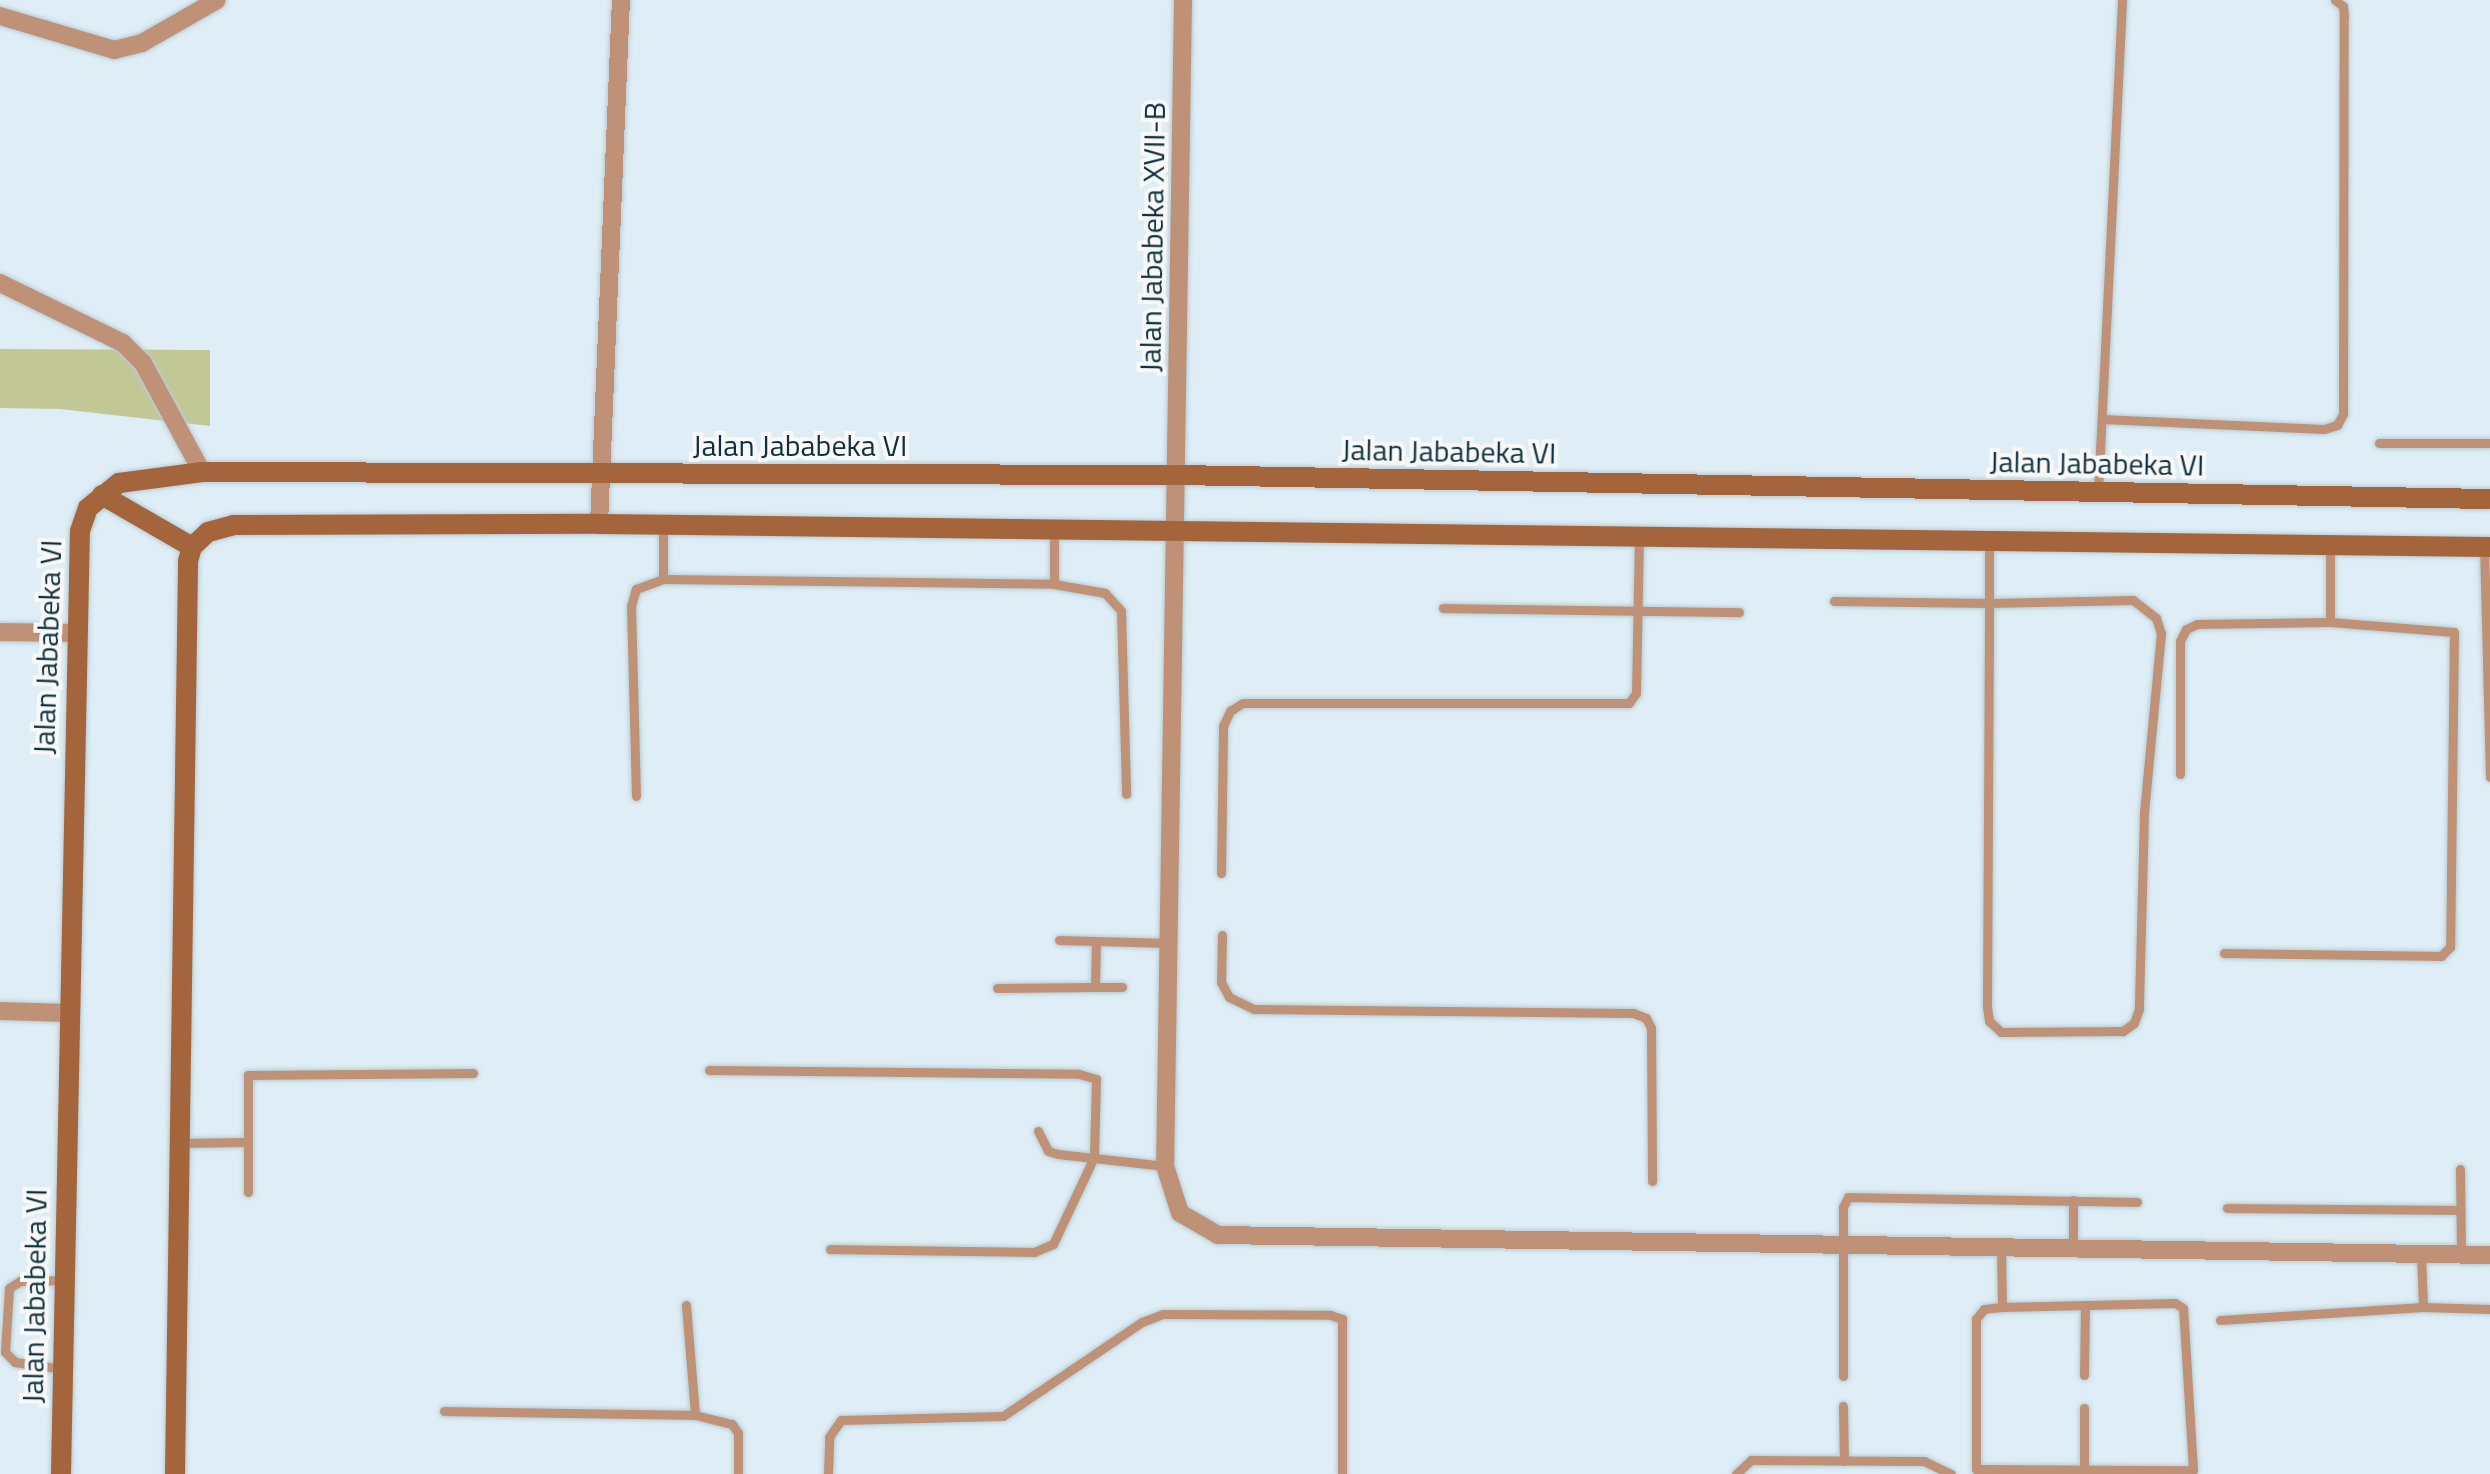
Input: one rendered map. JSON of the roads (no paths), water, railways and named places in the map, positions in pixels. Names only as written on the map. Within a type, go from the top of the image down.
[{"type":"street","points":[[0,16],[114,50],[142,43],[217,0]]},
{"type":"street","points":[[599,524],[621,0]]},
{"type":"street","name":"Jalan Jababeka XVII-B","points":[[1183,0],[1165,1166],[1180,1213],[1218,1235],[2490,1255]]},
{"type":"street","points":[[0,283],[123,343],[143,363],[202,472]]},
{"type":"street","name":"Jalan Jababeka VI","points":[[61,1474],[68,1013],[82,520],[102,495],[143,476],[202,472],[1178,475],[2490,499]]},
{"type":"street","points":[[102,495],[192,547]]},
{"type":"street","points":[[175,1474],[192,547],[208,532],[234,525],[599,524],[2487,547]]},
{"type":"street","points":[[0,632],[77,633]]},
{"type":"street","points":[[0,1011],[68,1013]]},
{"type":"lane","points":[[2098,494],[2122,0]]},
{"type":"lane","points":[[2102,419],[2324,429],[2337,425],[2343,414],[2344,16],[2343,6],[2335,0]]},
{"type":"lane","points":[[2379,443],[2490,443]]},
{"type":"lane","points":[[663,526],[663,579]]},
{"type":"lane","points":[[1054,531],[1054,584]]},
{"type":"lane","points":[[1221,873],[1223,726],[1230,711],[1243,703],[1617,706],[1629,703],[1636,693],[1639,539]]},
{"type":"lane","points":[[1834,601],[1989,603],[2133,600],[2156,618],[2161,633],[2144,813],[2139,1009],[2134,1023],[2123,1031],[2001,1032],[1989,1021],[1989,603],[1989,543]]},
{"type":"lane","points":[[2330,545],[2330,622]]},
{"type":"lane","points":[[2487,547],[2490,777]]},
{"type":"lane","points":[[636,796],[631,606],[636,589],[663,579],[1054,584],[1089,586],[1105,593],[1121,611],[1126,794]]},
{"type":"lane","points":[[1443,608],[1739,612]]},
{"type":"lane","points":[[2180,774],[2180,641],[2186,629],[2197,624],[2330,622],[2454,632],[2450,947],[2441,956],[2224,953]]},
{"type":"lane","points":[[1222,935],[1221,982],[1229,997],[1254,1009],[1633,1013],[1646,1018],[1651,1028],[1652,1181]]},
{"type":"lane","points":[[1059,940],[1169,943]]},
{"type":"lane","points":[[1095,987],[1096,941]]},
{"type":"lane","points":[[997,988],[1122,987]]},
{"type":"lane","points":[[709,1070],[1092,1076],[1099,1084],[1094,1157],[1064,1227],[1044,1250],[830,1249]]},
{"type":"lane","points":[[248,1192],[245,1082],[254,1072],[473,1073]]},
{"type":"lane","points":[[1038,1131],[1048,1151],[1165,1166]]},
{"type":"lane","points":[[180,1143],[246,1142]]},
{"type":"lane","points":[[2460,1169],[2461,1254]]},
{"type":"lane","points":[[1843,1376],[1843,1207],[1855,1195],[2137,1202]]},
{"type":"lane","points":[[2073,1200],[2073,1249]]},
{"type":"lane","points":[[2227,1208],[2460,1210]]},
{"type":"lane","points":[[2001,1249],[2002,1307]]},
{"type":"lane","points":[[2421,1254],[2423,1307]]},
{"type":"lane","points":[[63,1369],[12,1360],[5,1352],[5,1337],[6,1294],[14,1283],[64,1280]]},
{"type":"lane","points":[[2175,1303],[2183,1308],[2193,1470],[2084,1473],[1975,1467],[1976,1319],[1984,1309],[2002,1307],[2085,1307],[2175,1303]]},
{"type":"lane","points":[[686,1305],[695,1415]]},
{"type":"lane","points":[[2084,1375],[2085,1307]]},
{"type":"lane","points":[[2220,1320],[2423,1307],[2490,1309]]},
{"type":"lane","points":[[828,1474],[829,1437],[841,1420],[1003,1416],[1142,1322],[1163,1314],[1187,1314],[1330,1315],[1342,1319],[1342,1474]]},
{"type":"lane","points":[[1843,1406],[1844,1461]]},
{"type":"lane","points":[[2084,1408],[2084,1473]]},
{"type":"lane","points":[[444,1411],[695,1415],[732,1424],[738,1433],[738,1474]]},
{"type":"lane","points":[[1736,1474],[1751,1460],[1924,1461],[1951,1474]]}]
